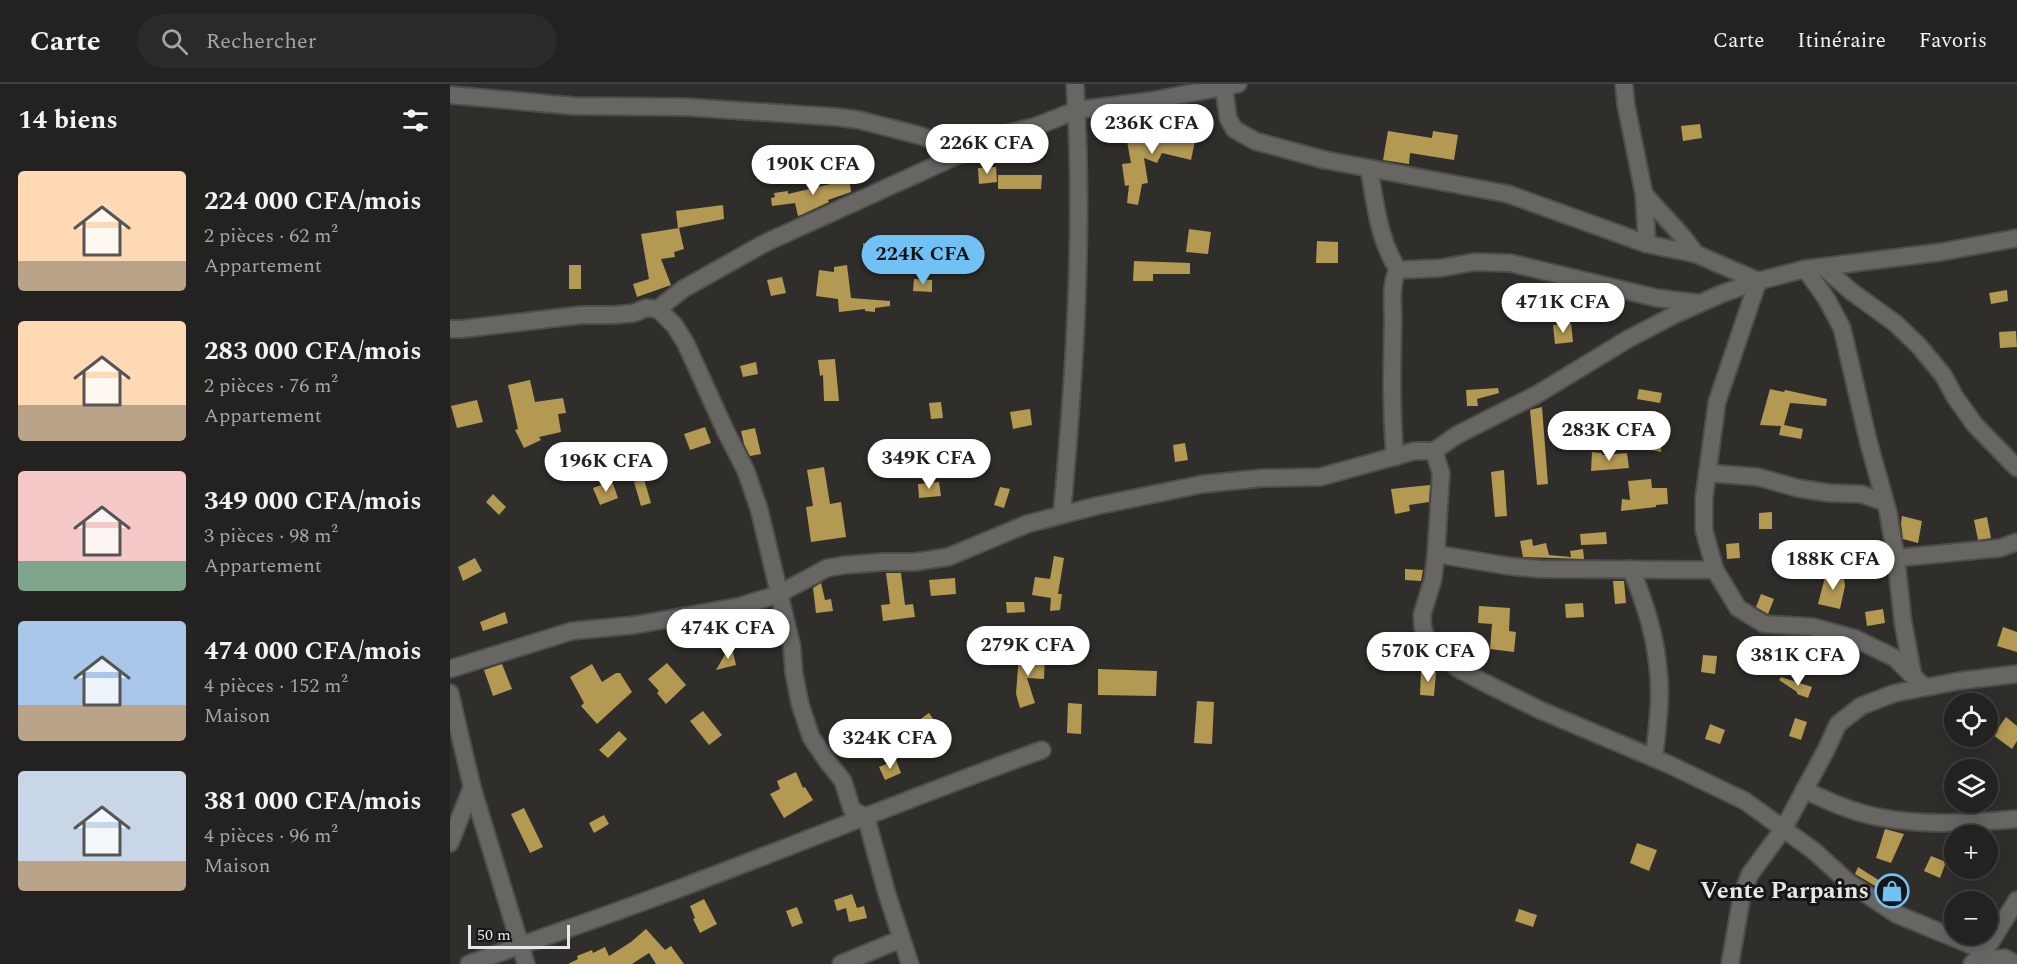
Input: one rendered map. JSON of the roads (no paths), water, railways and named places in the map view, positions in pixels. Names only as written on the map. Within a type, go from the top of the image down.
[{"type":"street","points":[[1062,513],[1077,314],[1080,205],[1076,84]]},
{"type":"street","points":[[1624,84],[1644,194],[1647,244]]},
{"type":"street","points":[[450,95],[574,106],[685,107],[789,113],[859,120],[942,143],[964,144],[1038,126],[1077,111],[1150,101],[1231,85],[1228,118],[1234,129],[1255,141],[1325,160],[1508,194],[1647,244],[1696,254],[1758,281]]},
{"type":"street","points":[[450,329],[658,309],[683,289],[765,243],[961,154],[987,138]]},
{"type":"street","points":[[1369,169],[1380,231],[1389,256],[1398,270]]},
{"type":"street","points":[[1644,194],[1696,254]]},
{"type":"street","points":[[450,669],[572,631],[635,625],[741,606],[779,594],[827,568],[883,562],[914,562],[948,557],[1027,524],[1062,513],[1203,484],[1263,478],[1320,477],[1414,451],[1434,451],[1457,435],[1536,395],[1628,339],[1699,304],[1758,281],[1805,269],[1941,252],[2017,238]]},
{"type":"street","points":[[1398,270],[1474,262],[1510,263],[1657,298],[1699,304]]},
{"type":"street","points":[[1823,267],[1852,292],[1895,323],[1919,346],[1943,375],[1975,426],[2017,468]]},
{"type":"street","points":[[1805,269],[1826,298],[1842,328],[1888,512],[1903,622],[1918,681]]},
{"type":"street","points":[[1395,457],[1391,404],[1395,276],[1398,270]]},
{"type":"street","points":[[1758,281],[1717,402],[1704,498],[1704,530],[1715,570],[1738,608],[1764,624],[1813,627],[1856,639],[1895,658],[1918,681]]},
{"type":"street","points":[[658,309],[675,326],[686,344],[746,471],[759,509],[792,646],[800,704],[811,737],[843,781],[852,810],[866,817],[886,894],[910,964]]},
{"type":"street","points":[[1434,451],[1441,473],[1433,579],[1422,615],[1428,643],[1457,668],[1483,682],[1540,710],[1654,758],[1745,801],[1784,828],[1848,882],[1896,914],[1976,947],[1986,960]]},
{"type":"street","points":[[1707,473],[1758,477],[1797,488],[1829,493],[1861,494],[1884,502]]},
{"type":"street","points":[[1896,558],[2000,548],[2017,542]]},
{"type":"street","points":[[1436,554],[1540,569],[1715,570]]},
{"type":"street","points":[[1631,569],[1649,622],[1658,668],[1658,724],[1654,758]]},
{"type":"street","points":[[1730,964],[1742,895],[1750,874],[1784,828],[1838,724],[1861,706],[1918,681],[2017,674]]},
{"type":"street","points":[[450,693],[472,787],[526,964]]},
{"type":"street","points":[[469,964],[616,912],[866,817],[935,788],[1042,750]]},
{"type":"street","points":[[450,843],[472,787]]},
{"type":"street","points":[[1804,790],[1846,809],[1878,817],[1929,821],[2017,819]]},
{"type":"street","points":[[1986,960],[1990,943],[2017,900]]},
{"type":"street","points":[[841,964],[901,939]]},
{"type":"street","points":[[1986,960],[2005,958],[2016,964]]},
{"type":"place","name":"Vente Parpains","points":[[1892,891]]}]
